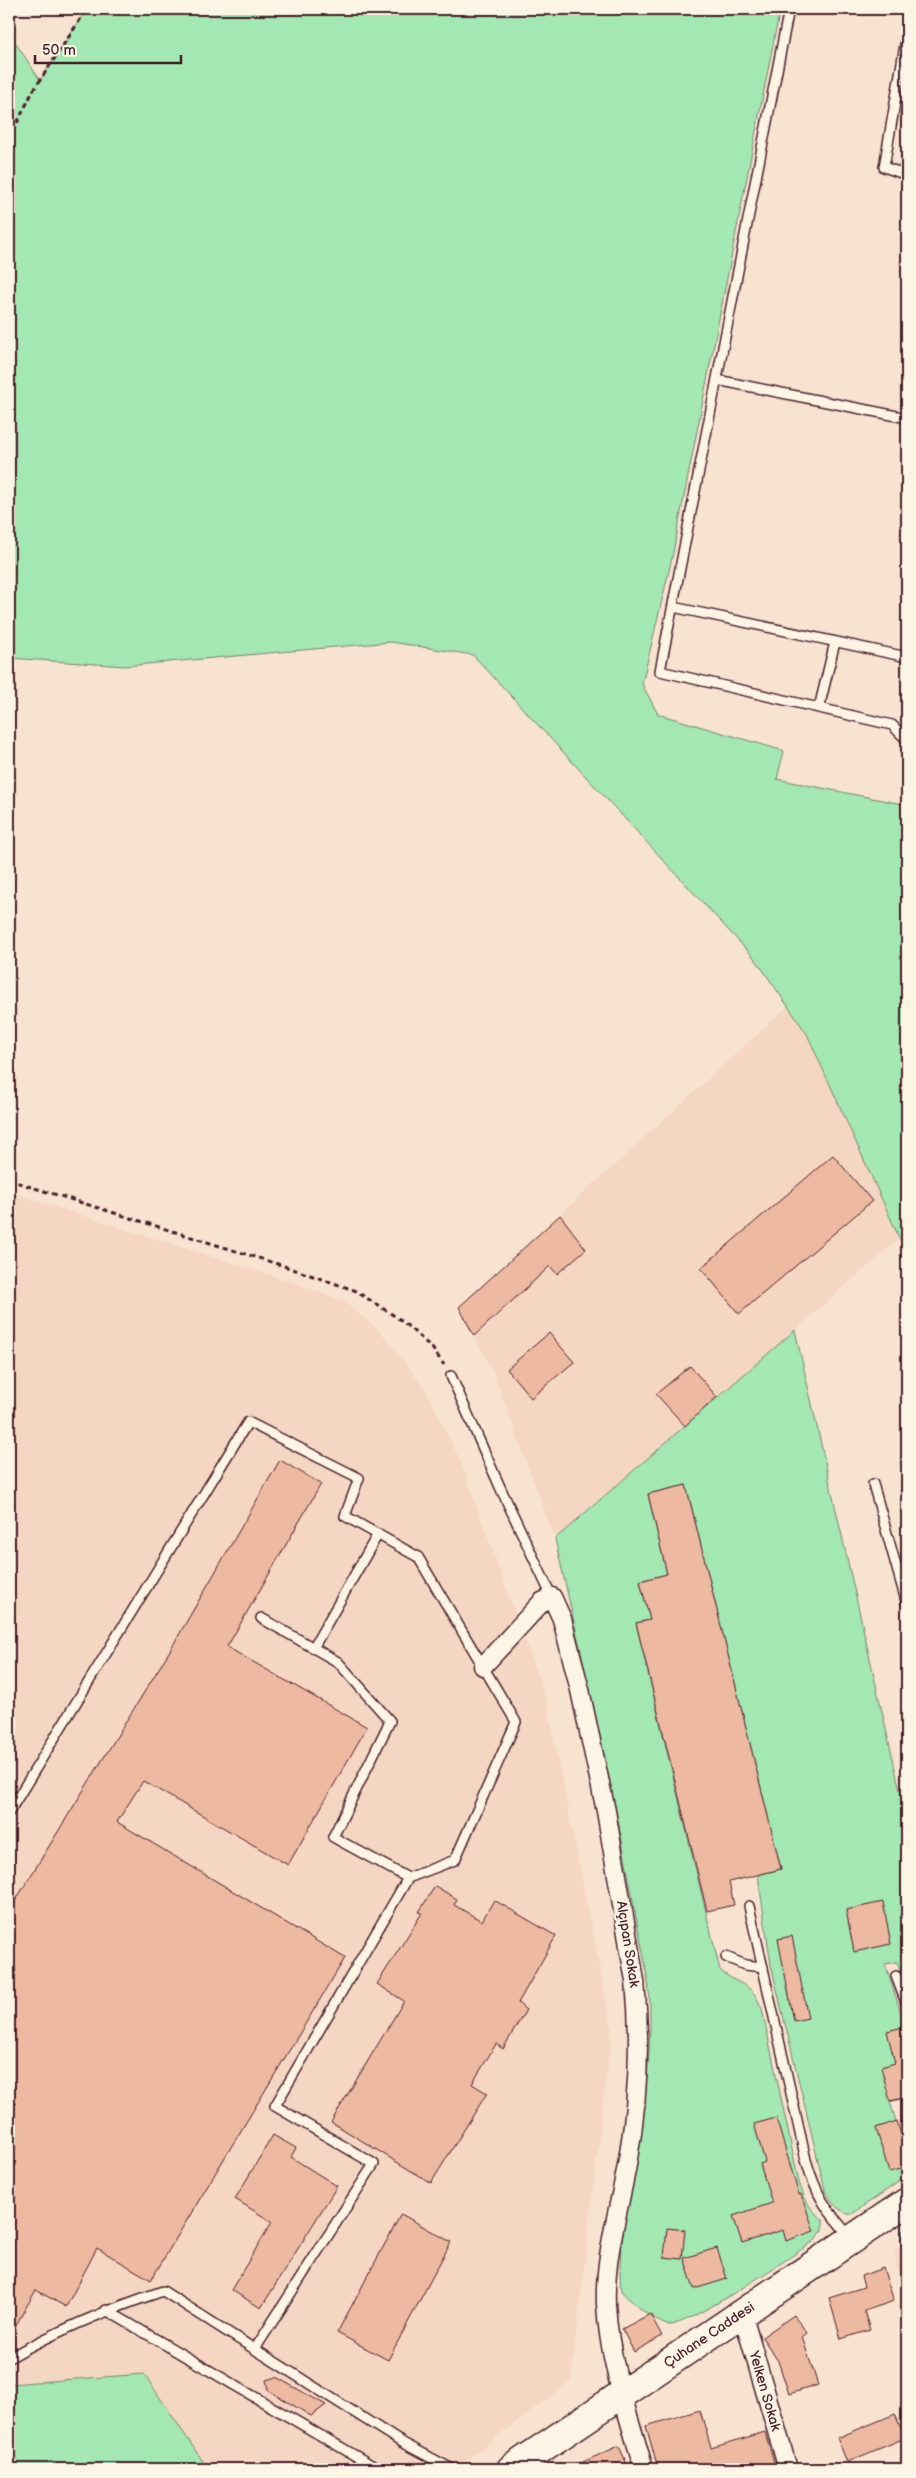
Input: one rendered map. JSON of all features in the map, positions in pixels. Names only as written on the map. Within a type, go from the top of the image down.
[{"type":"main road","name":"Çuhane Caddesi","points":[[511,2469],[907,2202]]},
{"type":"street","points":[[483,1666],[542,1602],[552,1598]]},
{"type":"street","name":"Alçıpan Sokak","points":[[552,1598],[562,1619],[596,1764],[629,1944],[639,2016],[636,2103],[609,2264],[606,2302],[610,2346],[621,2394],[644,2469]]},
{"type":"street","name":"Yelken Sokak","points":[[742,2312],[788,2469]]},
{"type":"lane","points":[[789,9],[660,671],[892,725],[907,740]]},
{"type":"lane","points":[[907,33],[884,167],[907,175]]},
{"type":"lane","points":[[717,380],[907,418]]},
{"type":"lane","points":[[672,607],[907,657]]},
{"type":"lane","points":[[819,708],[835,642]]},
{"type":"lane","points":[[452,1376],[500,1487],[552,1598]]},
{"type":"lane","points":[[9,1812],[248,1422],[359,1478],[345,1516],[418,1557],[516,1722],[455,1860],[408,1878],[275,2106],[374,2164],[255,2349]]},
{"type":"lane","points":[[873,1484],[907,1604]]},
{"type":"lane","points":[[313,1648],[378,1534]]},
{"type":"lane","points":[[261,1618],[338,1662],[390,1721],[333,1837],[408,1878]]},
{"type":"lane","points":[[749,1906],[806,2160],[814,2187],[832,2218],[852,2239]]},
{"type":"lane","points":[[726,1957],[745,1965],[763,1967]]},
{"type":"lane","points":[[896,1976],[907,2005]]},
{"type":"lane","points":[[9,2358],[41,2339],[106,2310],[162,2291],[401,2442],[452,2469]]},
{"type":"lane","points":[[106,2310],[378,2469]]},
{"type":"path","points":[[9,139],[33,91],[87,9]]},
{"type":"path","points":[[9,1180],[284,1266],[354,1290],[401,1320],[432,1348],[452,1376]]},
{"type":"shaded area","points":[[788,1006],[807,1034],[900,1238],[555,1539],[493,1372],[459,1307]]},
{"type":"shaded area","points":[[9,1192],[301,1285],[345,1302],[383,1334],[426,1390],[461,1462],[546,1699],[612,2029],[571,2381],[455,2469],[208,2469],[144,2374],[9,2384]]},
{"type":"shaded area","points":[[907,2242],[907,2319],[894,2251]]},
{"type":"green space","points":[[87,9],[780,9],[672,558],[642,684],[658,714],[784,751],[777,779],[907,805],[907,1255],[807,1034],[756,960],[473,655],[391,642],[125,666],[9,658],[9,33],[40,80]]},
{"type":"green space","points":[[795,1330],[907,1821],[907,1991],[897,1962],[885,1964],[907,2031],[907,2097],[890,2102],[907,2155],[907,2176],[852,2214],[842,2211],[836,2206],[825,2190],[771,1965],[758,1875],[781,1869],[686,1485],[648,1494],[667,1574],[640,1581],[650,1620],[636,1623],[720,1970],[749,1988],[758,1999],[762,2009],[799,2182],[808,2203],[823,2220],[823,2230],[813,2242],[694,2316],[667,2325],[642,2310],[621,2291],[620,2262],[623,2234],[640,2134],[648,2070],[649,1992],[615,1805],[555,1539]]},
{"type":"green space","points":[[144,2374],[208,2469],[9,2469],[9,2384]]},
{"type":"building","points":[[833,1155],[872,1201],[739,1314],[701,1268]]},
{"type":"building","points":[[560,1215],[586,1249],[557,1274],[550,1266],[474,1336],[459,1307]]},
{"type":"building","points":[[549,1333],[574,1362],[531,1398],[507,1369]]},
{"type":"building","points":[[690,1366],[717,1397],[685,1426],[656,1394]]},
{"type":"building","points":[[280,1460],[321,1484],[227,1647],[367,1727],[288,1865],[143,1781],[117,1822],[345,1958],[151,2280],[97,2248],[66,2307],[36,2290],[9,2337],[9,1911],[169,1652]]},
{"type":"building","points":[[686,1485],[781,1869],[729,1882],[734,1905],[707,1911],[636,1623],[650,1620],[640,1581],[667,1574],[648,1494]]},
{"type":"building","points":[[435,1886],[457,1899],[454,1905],[482,1921],[494,1900],[556,1936],[518,2003],[526,2010],[503,2049],[496,2044],[472,2084],[487,2093],[431,2183],[331,2122],[404,2001],[377,1984],[422,1913],[419,1912]]},
{"type":"building","points":[[883,1902],[891,1944],[854,1952],[846,1910]]},
{"type":"building","points":[[792,1936],[808,2018],[794,2021],[778,1939]]},
{"type":"building","points":[[907,2026],[907,2097],[890,2101],[881,2067],[895,2063],[887,2031]]},
{"type":"building","points":[[776,2118],[799,2195],[801,2194],[814,2231],[786,2241],[783,2230],[742,2243],[733,2216],[772,2203],[760,2164],[765,2162],[754,2124]]},
{"type":"building","points":[[897,2121],[907,2155],[907,2167],[889,2172],[876,2128]]},
{"type":"building","points":[[273,2135],[296,2148],[291,2157],[337,2186],[261,2308],[231,2290],[272,2222],[235,2199]]},
{"type":"building","points":[[401,2214],[451,2242],[388,2360],[337,2333]]},
{"type":"building","points":[[667,2228],[685,2230],[682,2259],[664,2257]]},
{"type":"building","points":[[717,2248],[727,2279],[694,2289],[684,2258]]},
{"type":"building","points":[[883,2268],[894,2301],[864,2311],[870,2330],[841,2339],[829,2298],[864,2287],[861,2276]]},
{"type":"building","points":[[650,2314],[662,2336],[634,2352],[622,2329]]},
{"type":"building","points":[[794,2315],[807,2333],[802,2337],[818,2385],[789,2394],[778,2361],[762,2337]]},
{"type":"building","points":[[276,2377],[326,2405],[311,2416],[268,2390],[266,2380]]},
{"type":"building","points":[[700,2410],[711,2448],[765,2432],[776,2469],[658,2469],[646,2426]]},
{"type":"building","points":[[895,2414],[905,2438],[847,2462],[837,2438]]},
{"type":"building","points":[[619,2446],[629,2469],[567,2469]]},
{"type":"waterway","points":[[903,2233],[907,2262]]}]
